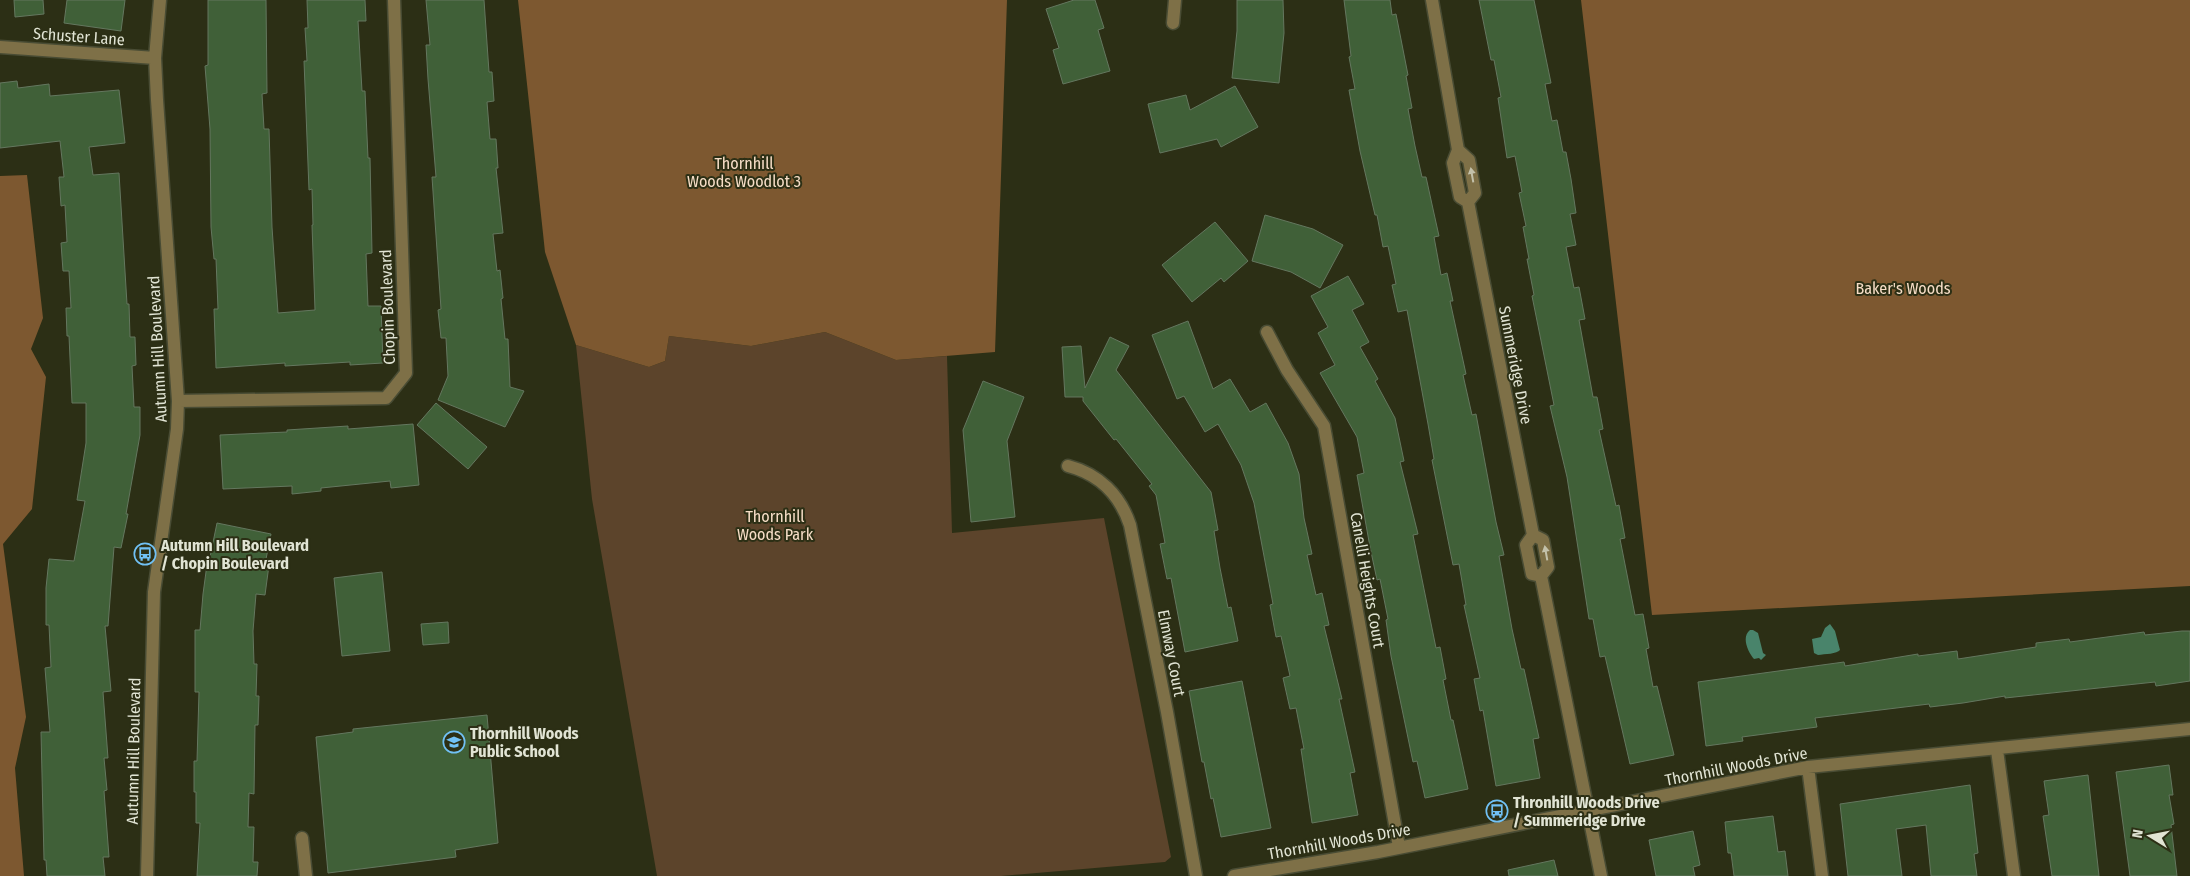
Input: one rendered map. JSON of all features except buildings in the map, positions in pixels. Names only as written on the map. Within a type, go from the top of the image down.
[{"type":"street","name":"Autumn Hill Boulevard","points":[[147,876],[154,592],[177,429],[178,401],[155,58],[160,0]]},
{"type":"street","name":"Chopin Boulevard","points":[[178,401],[386,398],[406,373],[394,0]]},
{"type":"street","points":[[1173,22],[1175,0]]},
{"type":"street","name":"Summeridge Drive","points":[[1432,0],[1458,150],[1453,163],[1460,197],[1468,202],[1533,534],[1526,545],[1532,574],[1541,576],[1601,876]]},
{"type":"street","name":"Schuster Lane","points":[[0,47],[155,58]]},
{"type":"street","name":"Canelli Heights Court","points":[[1267,332],[1287,370],[1324,426],[1399,847]]},
{"type":"street","name":"Elmway Court","points":[[1068,466],[1089,474],[1107,487],[1121,504],[1130,525],[1167,712],[1196,876]]},
{"type":"street","name":"Thornhill Woods Drive","points":[[1234,876],[1399,847],[1808,767],[1997,750],[2190,729]]},
{"type":"street","points":[[1997,750],[2014,876]]},
{"type":"street","points":[[1808,767],[1822,876]]},
{"type":"street","points":[[302,838],[306,876]]},
{"type":"green space","name":"Thornhill Woods Woodlot 3","points":[[518,0],[1007,0],[995,352],[896,360],[825,332],[751,346],[669,336],[665,361],[649,367],[576,345],[545,252]]},
{"type":"green space","name":"Baker's Woods","points":[[1581,0],[2190,0],[2190,586],[1652,615]]},
{"type":"green space","points":[[27,175],[43,318],[31,349],[46,377],[32,509],[3,544],[26,717],[15,768],[24,876],[0,876],[0,176]]},
{"type":"green space","name":"Thornhill Woods Park","points":[[825,332],[896,360],[947,356],[952,533],[1104,518],[1171,857],[1165,862],[1001,876],[657,876],[592,499],[576,345],[649,367],[665,361],[669,336],[751,346]]},
{"type":"shaded area","points":[[1830,624],[1835,631],[1840,650],[1834,653],[1818,655],[1814,653],[1812,639],[1821,637],[1825,628]]},
{"type":"shaded area","points":[[1750,630],[1758,633],[1763,653],[1766,655],[1761,660],[1759,658],[1754,659],[1748,649],[1746,636]]},
{"type":"place","name":"Autumn Hill Boulevard / Chopin Boulevard","points":[[145,554]]},
{"type":"place","name":"Thornhill Woods Public School","points":[[454,742]]},
{"type":"place","name":"Thronhill Woods Drive / Summeridge Drive","points":[[1497,811]]}]
